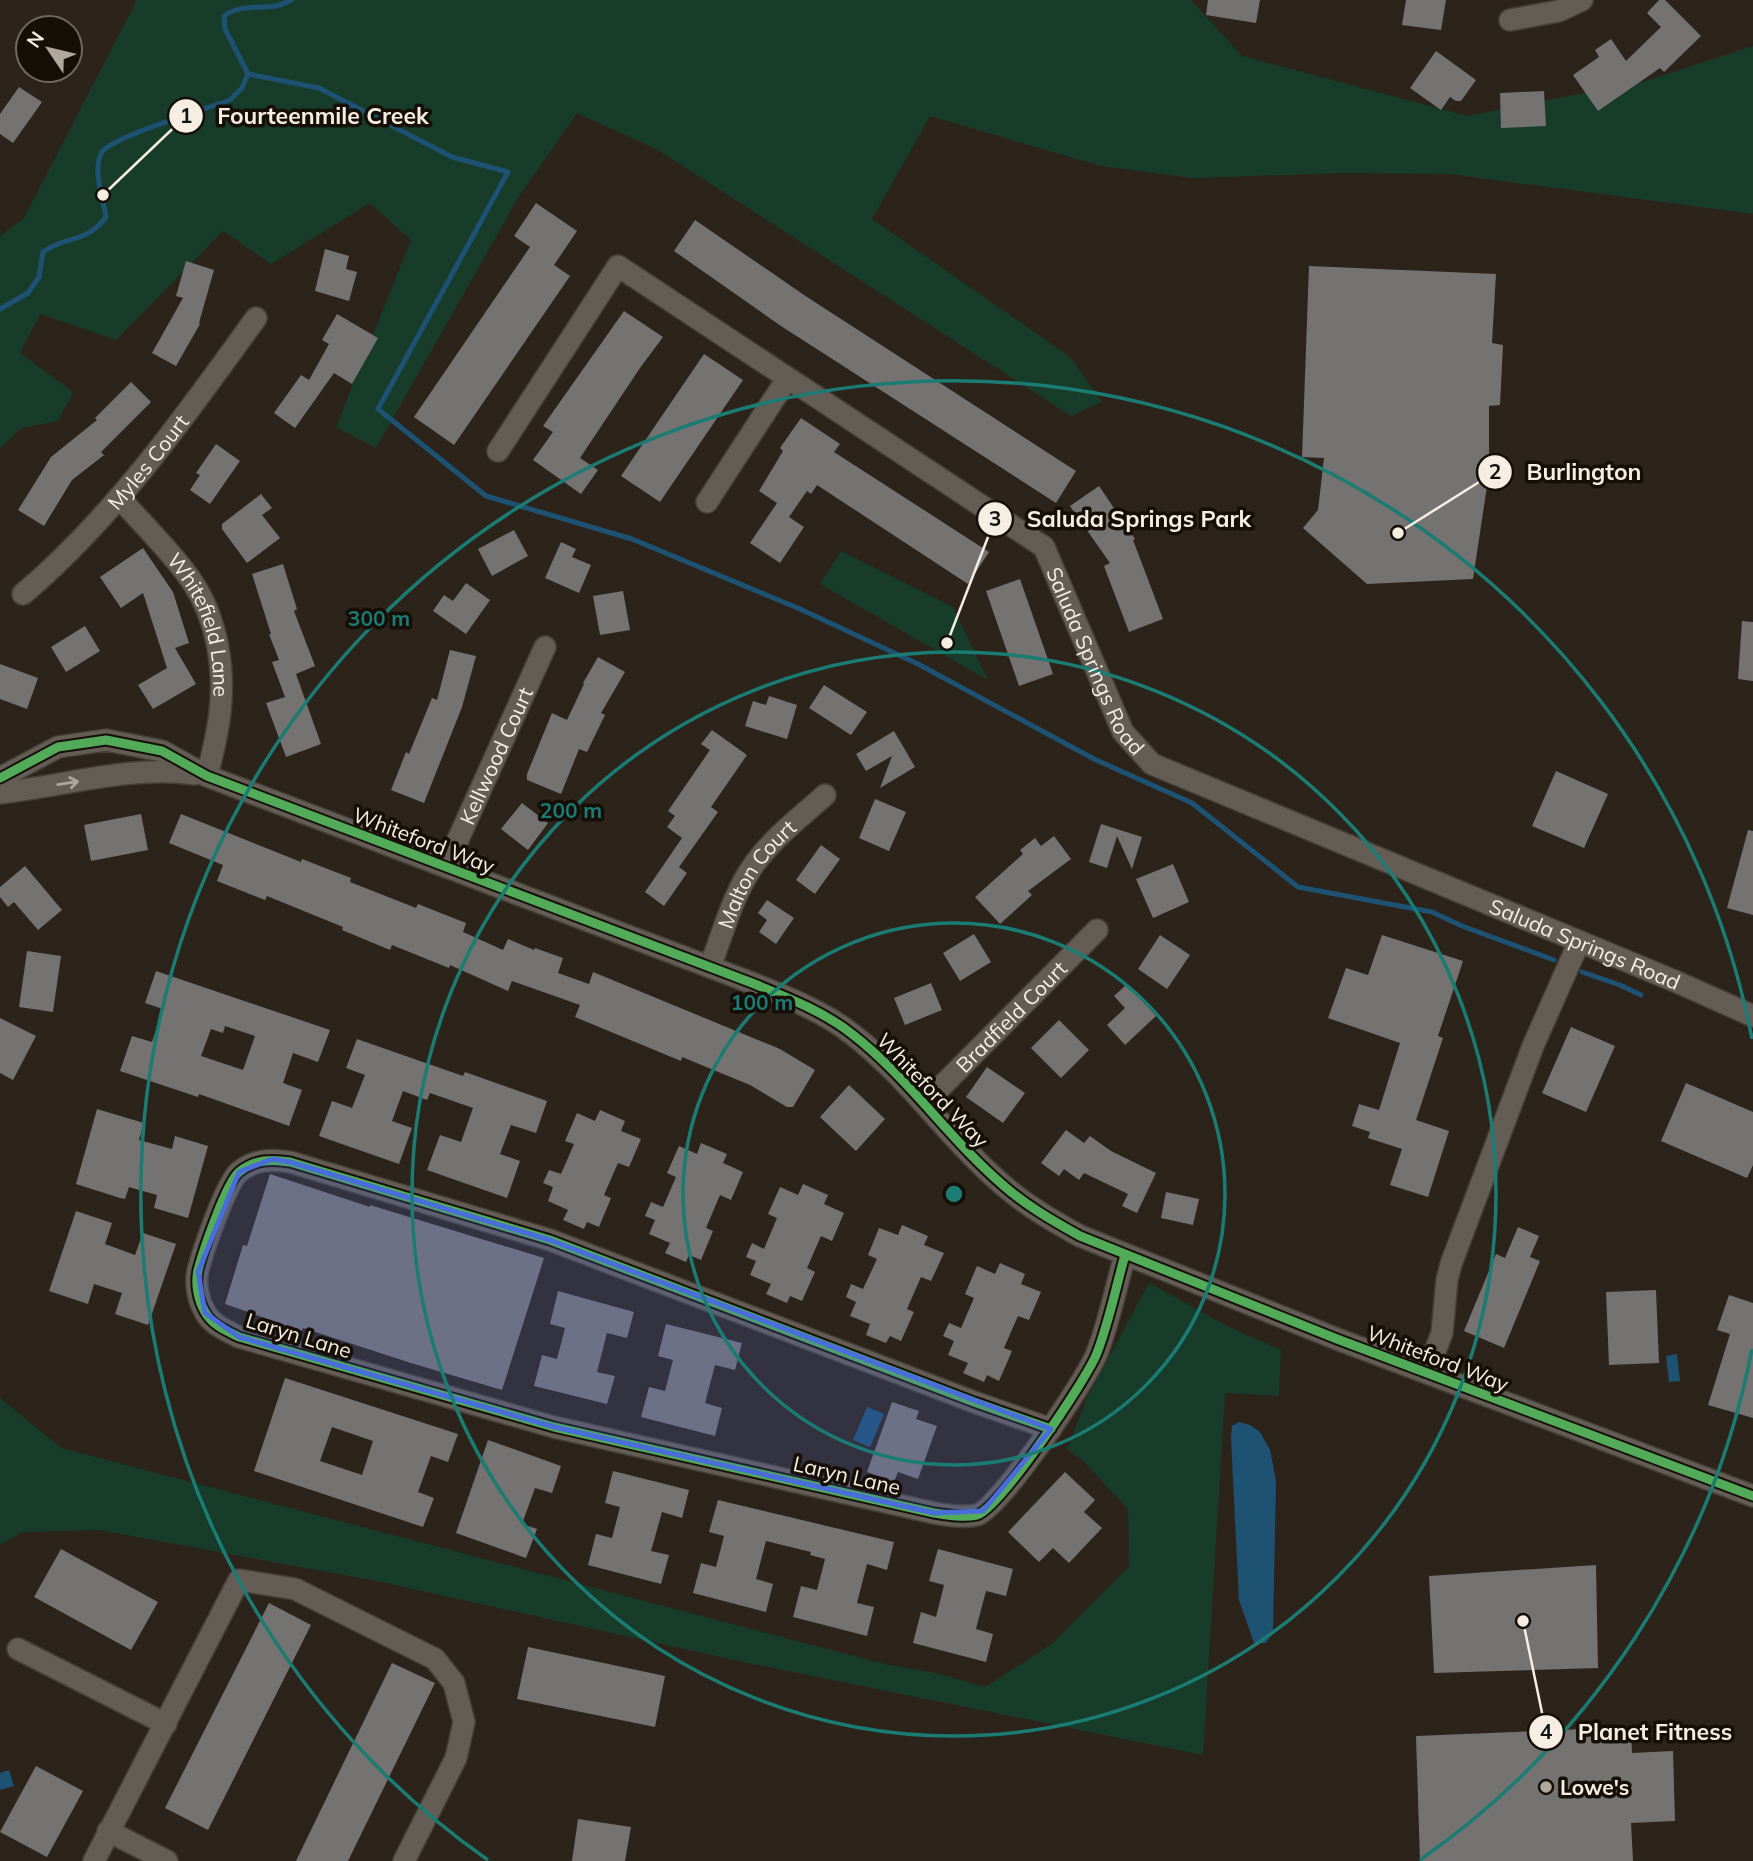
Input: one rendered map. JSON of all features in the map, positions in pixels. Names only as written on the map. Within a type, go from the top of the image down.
[{"type":"street","points":[[1510,20],[1559,11],[1582,0]]},
{"type":"street","name":"Saluda Springs Road","points":[[498,450],[618,266],[1044,547],[1123,732],[1153,764],[1753,1016]]},
{"type":"street","name":"Myles Court","points":[[23,594],[60,563],[119,497],[189,410],[256,318]]},
{"type":"street","points":[[707,502],[787,379]]},
{"type":"street","name":"Whitefield Lane","points":[[119,497],[191,580],[202,598],[211,622],[219,658],[222,698],[207,776]]},
{"type":"street","name":"Kellwood Court","points":[[446,866],[545,647]]},
{"type":"street","name":"Whiteford Way","points":[[0,778],[58,747],[106,740],[162,751],[207,776],[787,998],[850,1032],[888,1063],[982,1166],[1019,1199],[1080,1236],[1753,1496]]},
{"type":"street","name":"Whiteford Way","points":[[0,793],[142,771],[207,776]]},
{"type":"street","name":"Malton Court","points":[[710,967],[753,865],[825,795]]},
{"type":"street","name":"Bradfield Court","points":[[925,1103],[1097,930]]},
{"type":"street","points":[[1427,1372],[1442,1333],[1451,1264],[1533,1046],[1579,942]]},
{"type":"street","name":"Laryn Lane","points":[[1051,1429],[550,1240],[290,1162],[272,1159],[255,1163],[239,1172],[229,1185],[198,1272],[197,1291],[205,1314],[219,1327],[239,1337],[554,1427],[957,1516],[978,1514],[994,1502],[1051,1429],[1075,1393],[1097,1354],[1125,1255]]},
{"type":"street","points":[[99,1859],[108,1832],[239,1580],[295,1589],[435,1659],[454,1683],[464,1722],[456,1758],[404,1861]]},
{"type":"street","points":[[18,1648],[166,1724]]},
{"type":"street","points":[[108,1832],[167,1861]]},
{"type":"highlighted area","points":[[272,1159],[290,1162],[550,1240],[1051,1429],[983,1511],[934,1513],[554,1427],[239,1337],[205,1313],[198,1272],[239,1172]]},
{"type":"green space","points":[[137,0],[1191,0],[1242,56],[1467,116],[1645,81],[1753,46],[1753,214],[1449,174],[1343,173],[1192,178],[1101,166],[930,116],[872,219],[1070,357],[1102,402],[1071,416],[658,150],[577,113],[518,198],[376,448],[336,427],[411,240],[370,203],[271,264],[223,231],[116,340],[40,314],[20,353],[73,392],[58,421],[21,428],[0,448],[0,236],[24,218]]},
{"type":"green space","points":[[841,551],[953,607],[988,680],[820,584]]},
{"type":"green space","points":[[1149,1283],[1229,1327],[1281,1350],[1279,1396],[1225,1393],[1203,1755],[739,1661],[377,1581],[99,1530],[22,1532],[0,1545],[0,1398],[61,1448],[884,1664],[935,1673],[985,1687],[1053,1643],[1129,1567],[1128,1509],[1082,1460],[1067,1449],[1087,1398]]},
{"type":"water","points":[[1677,1354],[1680,1381],[1669,1382],[1666,1356]]},
{"type":"water","points":[[867,1407],[884,1414],[870,1447],[853,1440]]},
{"type":"water","points":[[1239,1422],[1260,1432],[1270,1450],[1276,1481],[1273,1631],[1266,1643],[1254,1643],[1239,1600],[1231,1438],[1232,1426]]},
{"type":"water","points":[[9,1770],[14,1786],[0,1790],[0,1773]]},
{"type":"building","points":[[1208,0],[1260,0],[1256,23],[1206,15]]},
{"type":"building","points":[[1406,0],[1446,0],[1441,30],[1402,25]]},
{"type":"building","points":[[1659,0],[1665,0],[1701,36],[1664,72],[1660,68],[1598,111],[1573,75],[1599,57],[1595,50],[1611,39],[1626,61],[1661,27],[1647,13]]},
{"type":"building","points":[[1436,51],[1476,80],[1461,101],[1450,97],[1441,110],[1410,88]]},
{"type":"building","points":[[19,87],[42,102],[13,143],[0,134],[0,114]]},
{"type":"building","points":[[1544,91],[1546,126],[1501,128],[1500,93]]},
{"type":"building","points":[[536,203],[577,231],[554,265],[570,276],[454,445],[414,417],[530,247],[514,236]]},
{"type":"building","points":[[695,220],[807,297],[1076,471],[1056,503],[781,326],[674,251]]},
{"type":"building","points":[[325,249],[349,256],[346,269],[357,272],[349,301],[315,291]]},
{"type":"building","points":[[186,261],[214,270],[200,324],[176,366],[152,353],[183,298],[176,296]]},
{"type":"building","points":[[1309,266],[1496,274],[1492,343],[1503,345],[1500,405],[1489,406],[1489,473],[1473,579],[1367,584],[1303,528],[1318,510],[1324,458],[1302,457]]},
{"type":"building","points":[[624,311],[663,337],[580,458],[598,470],[581,494],[533,460],[553,432],[543,426]]},
{"type":"building","points":[[337,314],[378,338],[352,384],[334,373],[295,428],[274,413],[301,375],[309,380],[329,344],[322,340]]},
{"type":"building","points":[[704,354],[743,380],[660,502],[621,476]]},
{"type":"building","points":[[131,382],[151,402],[101,452],[104,455],[72,480],[44,526],[18,510],[51,457],[97,420],[95,418]]},
{"type":"building","points":[[801,418],[840,444],[834,452],[989,552],[968,584],[817,485],[811,494],[807,491],[789,517],[804,527],[780,563],[750,543],[777,503],[759,491],[783,451],[780,448]]},
{"type":"building","points":[[216,444],[240,461],[210,504],[190,490],[200,475],[196,473]]},
{"type":"building","points":[[1099,486],[1135,539],[1133,540],[1163,619],[1129,632],[1104,566],[1110,563],[1070,506]]},
{"type":"building","points":[[261,494],[272,508],[262,515],[280,538],[247,563],[222,529],[222,524]]},
{"type":"building","points":[[514,530],[528,556],[492,576],[478,549]]},
{"type":"building","points":[[561,542],[576,549],[572,557],[591,565],[579,593],[545,578]]},
{"type":"building","points":[[143,548],[173,592],[189,643],[175,648],[196,684],[153,709],[138,685],[167,668],[143,593],[121,608],[100,577]]},
{"type":"building","points":[[283,564],[297,609],[294,611],[315,666],[296,674],[321,744],[286,757],[266,703],[285,697],[272,662],[279,660],[252,574]]},
{"type":"building","points":[[1020,579],[1053,674],[1019,686],[986,591]]},
{"type":"building","points":[[466,583],[490,600],[466,634],[433,611],[444,595],[453,601]]},
{"type":"building","points":[[623,591],[630,630],[600,635],[593,596]]},
{"type":"building","points":[[1742,621],[1753,622],[1753,681],[1738,679]]},
{"type":"building","points":[[85,626],[100,651],[66,672],[51,647]]},
{"type":"building","points":[[450,650],[476,656],[462,707],[424,803],[391,790],[432,698],[437,700]]},
{"type":"building","points":[[598,657],[625,672],[601,713],[605,715],[587,752],[579,749],[561,794],[527,780],[552,713],[567,720]]},
{"type":"building","points":[[0,664],[38,678],[27,709],[0,699]]},
{"type":"building","points":[[824,685],[867,712],[851,735],[809,708]]},
{"type":"building","points":[[769,696],[797,705],[787,739],[745,726],[753,701],[766,705]]},
{"type":"building","points":[[712,730],[747,755],[711,807],[718,812],[679,867],[687,873],[664,906],[645,892],[682,838],[667,827],[675,816],[668,811],[710,750],[701,744]]},
{"type":"building","points":[[894,731],[915,767],[880,788],[892,756],[866,771],[856,754]]},
{"type":"building","points":[[1556,771],[1608,794],[1584,848],[1532,826]]},
{"type":"building","points":[[875,799],[906,812],[889,851],[859,838]]},
{"type":"building","points":[[522,803],[548,823],[528,850],[501,829]]},
{"type":"building","points":[[141,814],[148,850],[91,861],[84,825]]},
{"type":"building","points":[[181,814],[301,862],[302,859],[351,878],[350,882],[416,908],[418,904],[466,923],[463,932],[503,950],[508,939],[563,958],[558,973],[589,984],[593,972],[780,1049],[815,1070],[793,1107],[787,1107],[750,1085],[682,1057],[681,1061],[575,1017],[580,1005],[512,981],[508,991],[450,965],[449,968],[392,945],[390,950],[342,930],[343,927],[267,896],[265,900],[217,881],[223,865],[169,843]]},
{"type":"building","points":[[1101,824],[1142,837],[1132,869],[1117,836],[1107,868],[1089,862]]},
{"type":"building","points":[[1748,830],[1753,831],[1753,915],[1727,908]]},
{"type":"building","points":[[1054,836],[1071,859],[1028,891],[1032,895],[1000,924],[975,897],[1023,854],[1020,850],[1035,838],[1041,846]]},
{"type":"building","points":[[821,845],[840,859],[815,894],[796,880]]},
{"type":"building","points":[[1173,864],[1189,902],[1153,918],[1136,879]]},
{"type":"building","points":[[25,866],[62,910],[38,930],[14,902],[8,907],[0,897],[0,887]]},
{"type":"building","points":[[767,900],[794,918],[776,944],[759,932],[767,920],[758,913]]},
{"type":"building","points":[[974,934],[991,962],[960,981],[943,953]]},
{"type":"building","points":[[1160,935],[1190,955],[1167,989],[1138,969]]},
{"type":"building","points":[[1382,935],[1463,961],[1438,1036],[1443,1038],[1416,1120],[1449,1131],[1428,1197],[1390,1185],[1402,1149],[1368,1138],[1370,1132],[1352,1126],[1359,1104],[1379,1110],[1400,1043],[1328,1018],[1346,968],[1368,975]]},
{"type":"building","points":[[27,951],[61,956],[53,1012],[19,1007]]},
{"type":"building","points":[[156,971],[330,1030],[318,1062],[293,1053],[283,1083],[302,1090],[289,1126],[199,1094],[198,1097],[120,1071],[132,1036],[152,1042],[163,1009],[145,1003]],"holes":[[[225,1026],[255,1036],[243,1070],[201,1056],[211,1029],[223,1033]]]},
{"type":"building","points":[[931,983],[942,1010],[905,1025],[894,998]]},
{"type":"building","points":[[1127,984],[1156,1016],[1125,1045],[1107,1025],[1125,1008],[1114,996]]},
{"type":"building","points":[[0,1018],[36,1036],[13,1080],[0,1073]]},
{"type":"building","points":[[1059,1020],[1089,1050],[1061,1078],[1031,1048]]},
{"type":"building","points":[[1571,1027],[1615,1046],[1586,1112],[1542,1093]]},
{"type":"building","points":[[357,1039],[463,1076],[465,1072],[547,1101],[536,1133],[511,1125],[500,1154],[520,1161],[507,1198],[427,1170],[440,1135],[461,1142],[473,1108],[430,1093],[427,1100],[403,1091],[392,1121],[412,1128],[399,1164],[319,1136],[332,1101],[352,1108],[365,1075],[346,1068]]},
{"type":"building","points":[[987,1067],[1025,1093],[1003,1123],[966,1097]]},
{"type":"building","points":[[1686,1083],[1753,1112],[1753,1165],[1747,1178],[1661,1141]]},
{"type":"building","points":[[849,1085],[885,1119],[856,1151],[820,1117]]},
{"type":"building","points":[[97,1109],[144,1123],[139,1140],[172,1149],[175,1136],[208,1146],[188,1218],[154,1208],[157,1195],[129,1187],[125,1199],[76,1184]]},
{"type":"building","points":[[600,1110],[625,1121],[621,1131],[641,1139],[629,1167],[618,1163],[604,1195],[611,1198],[599,1227],[587,1222],[584,1229],[563,1220],[568,1210],[548,1201],[553,1187],[543,1183],[549,1170],[561,1174],[574,1144],[565,1141],[577,1113],[595,1121]]},
{"type":"building","points":[[1066,1130],[1084,1143],[1090,1136],[1111,1151],[1156,1173],[1137,1213],[1122,1206],[1128,1194],[1084,1173],[1079,1180],[1064,1169],[1059,1176],[1041,1163]]},
{"type":"building","points":[[701,1143],[727,1154],[723,1163],[743,1172],[731,1200],[720,1195],[706,1228],[713,1231],[701,1260],[689,1255],[686,1262],[665,1253],[670,1243],[649,1234],[655,1220],[645,1216],[651,1202],[663,1207],[676,1177],[667,1173],[679,1146],[697,1154]]},
{"type":"building","points":[[270,1174],[370,1207],[544,1258],[502,1390],[303,1328],[302,1331],[225,1304],[243,1245],[247,1246]]},
{"type":"building","points":[[803,1184],[828,1195],[824,1204],[844,1213],[832,1241],[821,1236],[807,1268],[815,1272],[802,1301],[790,1296],[787,1303],[766,1294],[771,1284],[750,1275],[756,1261],[746,1257],[752,1243],[764,1249],[777,1218],[768,1214],[780,1187],[798,1195]]},
{"type":"building","points":[[1166,1192],[1199,1199],[1193,1225],[1161,1218]]},
{"type":"building","points":[[76,1211],[112,1223],[105,1244],[135,1255],[143,1233],[176,1244],[148,1325],[115,1314],[122,1293],[94,1284],[88,1304],[49,1291]]},
{"type":"building","points":[[902,1225],[928,1236],[924,1245],[944,1253],[931,1281],[921,1277],[907,1309],[914,1312],[901,1341],[890,1336],[886,1343],[866,1335],[870,1324],[850,1316],[856,1302],[846,1297],[851,1284],[863,1289],[877,1259],[868,1255],[879,1228],[898,1235]]},
{"type":"building","points":[[1518,1227],[1539,1236],[1530,1257],[1540,1261],[1504,1348],[1464,1331],[1496,1254],[1505,1258]]},
{"type":"building","points":[[1000,1263],[1025,1274],[1021,1284],[1041,1292],[1029,1320],[1018,1316],[1004,1348],[1012,1351],[999,1381],[987,1375],[984,1382],[963,1373],[968,1363],[948,1355],[954,1341],[943,1336],[949,1323],[961,1328],[974,1298],[965,1294],[977,1266],[995,1274]]},
{"type":"building","points":[[1656,1290],[1659,1363],[1609,1365],[1606,1292]]},
{"type":"building","points":[[558,1291],[634,1312],[627,1338],[607,1333],[597,1372],[615,1376],[607,1404],[534,1386],[542,1355],[557,1359],[565,1328],[550,1324]]},
{"type":"building","points":[[1729,1295],[1753,1303],[1753,1418],[1708,1405],[1730,1334],[1717,1330]]},
{"type":"building","points":[[666,1324],[742,1343],[735,1370],[715,1365],[705,1403],[722,1408],[715,1436],[641,1417],[649,1387],[665,1391],[673,1360],[658,1356]]},
{"type":"building","points":[[285,1378],[458,1434],[448,1462],[431,1456],[418,1492],[434,1498],[423,1527],[254,1471]],"holes":[[[332,1427],[373,1441],[362,1475],[320,1461]]]},
{"type":"building","points":[[892,1402],[919,1411],[916,1419],[937,1426],[918,1479],[898,1472],[894,1482],[867,1472]]},
{"type":"building","points":[[488,1440],[561,1466],[552,1493],[535,1488],[522,1524],[537,1529],[526,1558],[456,1533]]},
{"type":"building","points":[[613,1471],[689,1490],[682,1518],[662,1512],[651,1551],[669,1555],[661,1584],[588,1565],[596,1534],[612,1538],[620,1507],[605,1503]]},
{"type":"building","points":[[1065,1472],[1095,1500],[1084,1512],[1102,1528],[1069,1563],[1053,1548],[1039,1562],[1008,1532]]},
{"type":"building","points":[[718,1500],[894,1542],[887,1570],[867,1564],[857,1603],[874,1607],[867,1636],[793,1617],[801,1586],[817,1590],[825,1559],[810,1555],[811,1552],[766,1541],[756,1579],[773,1584],[766,1612],[693,1593],[701,1563],[716,1567],[724,1536],[709,1532]]},
{"type":"building","points":[[61,1549],[158,1602],[131,1650],[34,1597]]},
{"type":"building","points":[[938,1549],[1013,1569],[1006,1596],[986,1591],[976,1629],[993,1634],[986,1662],[913,1643],[921,1612],[936,1617],[944,1585],[929,1581]]},
{"type":"building","points":[[1596,1565],[1598,1668],[1434,1673],[1429,1576]]},
{"type":"building","points":[[269,1603],[311,1625],[208,1830],[165,1808]]},
{"type":"building","points":[[528,1647],[665,1676],[655,1727],[517,1699]]},
{"type":"building","points":[[392,1663],[435,1683],[348,1861],[296,1861]]},
{"type":"building","name":"Lowe's","points":[[1631,1727],[1632,1753],[1673,1751],[1675,1821],[1631,1823],[1633,1861],[1420,1861],[1416,1736]]},
{"type":"building","points":[[36,1766],[83,1791],[47,1857],[0,1832]]},
{"type":"building","points":[[578,1819],[631,1827],[625,1861],[572,1861]]},
{"type":"waterway","points":[[0,309],[28,293],[39,277],[43,252],[91,231],[106,217],[98,175],[102,152],[141,131],[230,100],[242,88],[248,74],[225,29],[224,16],[240,9],[274,6],[291,0]]},
{"type":"waterway","points":[[248,74],[319,88],[452,157],[508,172],[378,409],[486,496],[632,539],[800,609],[918,664],[1094,759],[1192,803],[1298,887],[1432,912],[1554,960]]},
{"type":"waterway","points":[[1582,972],[1641,995]]},
{"type":"cycle path","points":[[0,778],[58,747],[106,740],[162,751],[207,776],[765,988],[817,1011],[852,1034],[873,1051],[965,1149],[1004,1186],[1031,1207],[1080,1236],[1337,1339],[1753,1496]]},
{"type":"cycle path","points":[[1051,1429],[974,1402],[550,1240],[290,1162],[264,1161],[239,1172],[222,1203],[198,1270],[198,1292],[208,1317],[239,1337],[554,1427],[934,1513],[966,1516],[977,1515],[1004,1490],[1022,1468],[1042,1441],[1061,1414],[1090,1367],[1109,1317],[1125,1255]]},
{"type":"place","name":"Fourteenmile Creek","points":[[103,195]]},
{"type":"place","name":"Burlington","points":[[1398,533]]},
{"type":"place","name":"Saluda Springs Park","points":[[947,643]]},
{"type":"place","name":"Planet Fitness","points":[[1523,1621]]},
{"type":"place","name":"Lowe's","points":[[1546,1787]]}]
